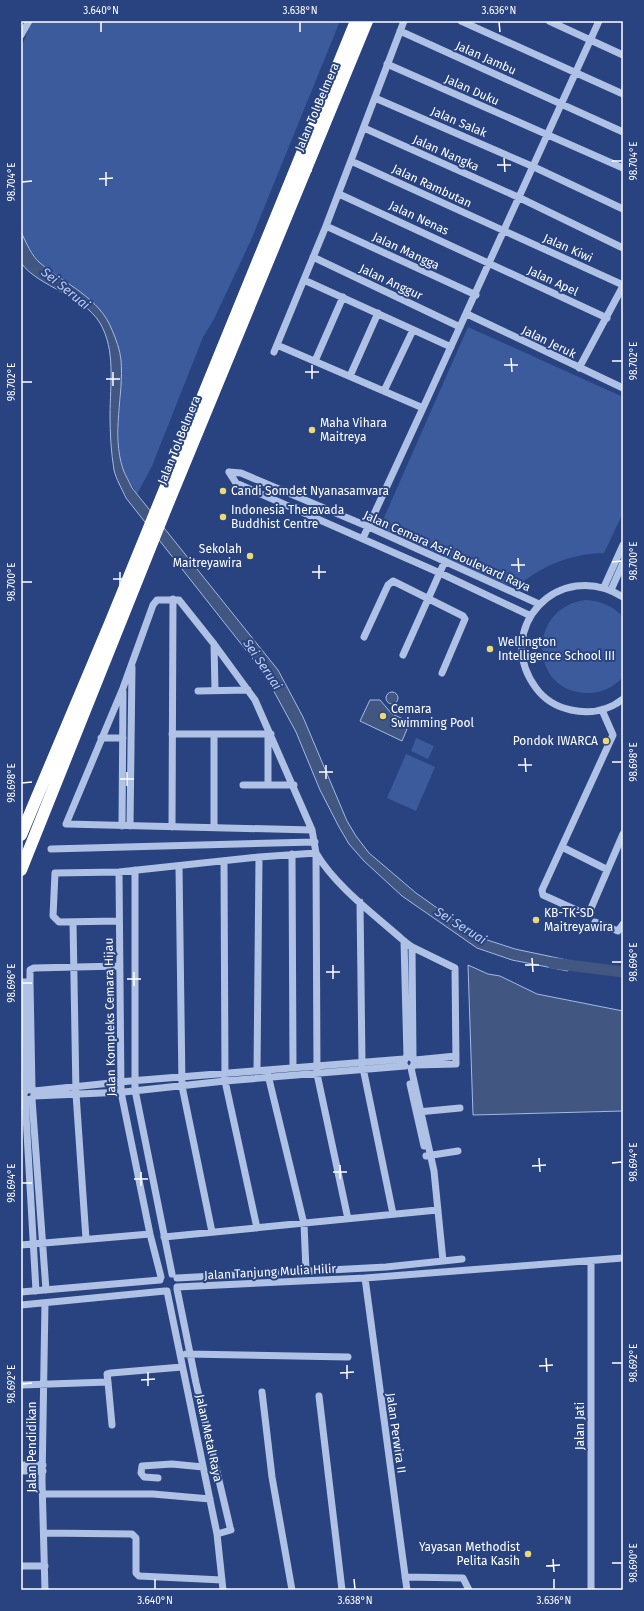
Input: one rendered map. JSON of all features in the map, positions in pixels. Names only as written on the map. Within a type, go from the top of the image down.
[{"type":"highway","name":"Jalan Tol Belmera","points":[[21,870],[160,510],[364,22]]},
{"type":"highway","name":"Jalan Tol Belmera","points":[[21,835],[149,540]]},
{"type":"street","points":[[21,35],[29,21]]},
{"type":"street","points":[[404,21],[339,194],[276,349],[315,361],[423,408]]},
{"type":"street","points":[[461,21],[623,94]]},
{"type":"street","points":[[548,21],[623,55]]},
{"type":"street","points":[[363,538],[476,295],[600,21]]},
{"type":"street","name":"Jalan Jambu","points":[[400,31],[623,132]]},
{"type":"street","name":"Jalan Duku","points":[[387,64],[623,168]]},
{"type":"street","name":"Jalan Salak","points":[[375,98],[534,167],[623,209]]},
{"type":"street","name":"Jalan Nangka","points":[[364,128],[520,198],[623,248]]},
{"type":"street","name":"Jalan Rambutan","points":[[351,161],[504,232]]},
{"type":"street","name":"Jalan Nenas","points":[[339,194],[490,263]]},
{"type":"street","name":"Jalan Mangga","points":[[326,226],[476,295]]},
{"type":"street","name":"Jalan Kiwi","points":[[504,232],[623,286]]},
{"type":"street","name":"Jalan Anggur","points":[[313,257],[460,327]]},
{"type":"street","name":"Jalan Apel","points":[[490,263],[607,318]]},
{"type":"street","points":[[304,280],[451,347]]},
{"type":"street","points":[[579,368],[623,286]]},
{"type":"street","points":[[315,361],[343,297]]},
{"type":"street","points":[[350,376],[378,313]]},
{"type":"street","name":"Jalan Jeruk","points":[[466,314],[623,388]]},
{"type":"street","points":[[384,391],[413,330]]},
{"type":"street","name":"Jalan Cemara Asri Boulevard Raya","points":[[531,616],[363,538],[236,483],[229,472],[241,473],[369,527],[540,604]]},
{"type":"street","points":[[298,511],[302,500]]},
{"type":"street","points":[[608,589],[621,564],[623,545]]},
{"type":"street","points":[[403,655],[445,561]]},
{"type":"street","points":[[364,637],[390,582],[394,581],[463,616],[465,619],[442,673]]},
{"type":"street","points":[[623,597],[608,589],[583,584],[569,586],[550,595],[540,604],[531,616],[523,636],[523,657],[528,675],[538,690],[552,702],[569,710],[587,712],[602,710],[623,699]]},
{"type":"street","points":[[312,830],[214,827],[68,826],[65,823],[123,688],[155,601],[160,599],[179,600],[248,690],[294,785],[312,830],[316,853],[316,1066],[348,1219]]},
{"type":"street","points":[[172,827],[173,599]]},
{"type":"street","points":[[214,644],[215,690]]},
{"type":"street","points":[[130,826],[132,661]]},
{"type":"street","points":[[122,826],[123,688]]},
{"type":"street","points":[[198,691],[248,690]]},
{"type":"street","points":[[602,710],[613,735],[542,890],[544,896],[587,914],[590,912],[606,869],[623,834]]},
{"type":"street","points":[[172,734],[270,734]]},
{"type":"street","points":[[214,734],[214,827]]},
{"type":"street","points":[[268,785],[270,734]]},
{"type":"street","points":[[101,738],[123,738]]},
{"type":"street","points":[[243,785],[294,785]]},
{"type":"street","points":[[51,849],[315,842]]},
{"type":"street","points":[[562,847],[606,869]]},
{"type":"street","points":[[119,921],[60,922],[54,918],[55,873],[119,872],[259,856],[316,853]]},
{"type":"street","points":[[28,1094],[76,1090],[127,1081],[316,1066],[362,1066],[410,1063],[455,1064],[456,968],[412,947],[404,941],[360,902],[324,867],[316,853]]},
{"type":"street","points":[[292,854],[293,1068]]},
{"type":"street","points":[[257,1071],[259,856]]},
{"type":"street","points":[[224,860],[225,1081],[257,1228]]},
{"type":"street","points":[[180,866],[182,1086],[212,1232]]},
{"type":"street","name":"Jalan Kompleks Cemara Hijau","points":[[135,870],[127,1081],[128,1091],[175,1276]]},
{"type":"street","name":"Jalan Kompleks Cemara Hijau","points":[[119,872],[120,966],[128,1091],[150,1234],[160,1279]]},
{"type":"street","points":[[360,902],[362,1066],[393,1214]]},
{"type":"street","points":[[73,922],[76,1090],[86,1239]]},
{"type":"street","points":[[595,922],[618,931],[623,924]]},
{"type":"street","points":[[404,941],[410,1063],[434,1183],[443,1261]]},
{"type":"street","points":[[410,1063],[412,947]]},
{"type":"street","points":[[36,1291],[28,1094],[26,982],[32,968],[120,966]]},
{"type":"street","points":[[76,1090],[128,1091],[225,1081],[317,1074],[362,1066]]},
{"type":"street","points":[[267,1070],[304,1224],[306,1270]]},
{"type":"street","points":[[28,1094],[46,1290]]},
{"type":"street","points":[[419,1112],[460,1108]]},
{"type":"street","points":[[428,1155],[458,1151]]},
{"type":"street","points":[[164,1237],[438,1210]]},
{"type":"street","points":[[21,1245],[150,1234]]},
{"type":"street","name":"Jalan Tanjung Mulia Hilir","points":[[177,1288],[365,1278],[591,1262],[623,1258]]},
{"type":"street","points":[[21,1292],[160,1279],[166,1273],[175,1276],[386,1267],[462,1259]]},
{"type":"street","name":"Jalan Jati","points":[[591,1262],[591,1590]]},
{"type":"street","points":[[175,1276],[185,1354],[202,1406],[231,1530],[217,1534]]},
{"type":"street","name":"Jalan Perwira II","points":[[365,1278],[407,1590]]},
{"type":"street","points":[[160,1279],[161,1287],[166,1291]]},
{"type":"street","points":[[21,1305],[166,1291],[177,1288]]},
{"type":"street","name":"Jalan Metal Raya","points":[[166,1291],[185,1354],[182,1367],[214,1517],[222,1590]]},
{"type":"street","name":"Jalan Pendidikan","points":[[45,1303],[43,1468],[45,1590]]},
{"type":"street","points":[[185,1354],[348,1357]]},
{"type":"street","points":[[112,1425],[107,1374],[182,1367]]},
{"type":"street","points":[[21,1385],[108,1382]]},
{"type":"street","points":[[262,1392],[272,1477],[292,1590]]},
{"type":"street","points":[[320,1396],[342,1590]]},
{"type":"street","points":[[191,1406],[202,1406]]},
{"type":"street","points":[[201,1456],[213,1455]]},
{"type":"street","points":[[158,1478],[144,1477],[141,1473],[142,1466],[172,1464],[218,1473]]},
{"type":"street","points":[[21,1465],[43,1468]]},
{"type":"street","points":[[21,1471],[43,1468]]},
{"type":"street","points":[[43,1494],[153,1494],[224,1500]]},
{"type":"street","points":[[214,1517],[228,1515]]},
{"type":"street","points":[[44,1533],[132,1534],[136,1538],[136,1573],[139,1576],[222,1580]]},
{"type":"street","points":[[21,1566],[45,1566]]},
{"type":"street","points":[[405,1577],[463,1578],[469,1590]]},
{"type":"shaded area","points":[[32,21],[340,21],[251,240],[214,319],[203,337],[152,466],[137,494],[123,470],[119,452],[118,423],[121,396],[121,359],[93,302],[39,262],[28,246],[21,232],[21,48]]},
{"type":"shaded area","points":[[468,327],[623,397],[623,513],[604,553],[568,558],[557,562],[526,579],[516,587],[496,582],[379,529]]},
{"type":"shaded area","points":[[586,600],[606,605],[623,617],[623,677],[616,684],[607,689],[588,693],[569,689],[554,679],[546,665],[542,649],[545,633],[553,617],[566,606]]},
{"type":"shaded area","points":[[416,738],[434,746],[428,759],[411,751]]},
{"type":"shaded area","points":[[406,754],[435,767],[416,811],[387,798]]},
{"type":"water","points":[[21,232],[37,260],[91,300],[106,319],[112,330],[120,352],[121,360],[118,442],[125,474],[132,488],[278,670],[303,717],[347,821],[356,836],[369,853],[416,893],[478,937],[515,949],[567,960],[568,971],[512,960],[477,948],[402,896],[364,861],[349,844],[320,790],[296,732],[264,673],[126,498],[116,477],[113,463],[110,422],[111,368],[105,333],[100,323],[83,305],[39,279],[29,272],[21,263]]},
{"type":"water","points":[[392,692],[396,694],[398,698],[396,702],[392,704],[388,702],[386,698],[388,694]]},
{"type":"water","points":[[370,700],[380,700],[392,714],[410,722],[402,741],[360,721]]},
{"type":"water","points":[[468,965],[488,974],[500,976],[537,994],[623,1011],[623,1111],[473,1115]]},
{"type":"waterway","name":"Sei Seruai","points":[[552,963],[623,972]]},
{"type":"place","name":"Maha Vihara Maitreya","points":[[312,430]]},
{"type":"place","name":"Candi Somdet Nyanasamvara","points":[[223,491]]},
{"type":"place","name":"Indonesia Theravada Buddhist Centre","points":[[223,517]]},
{"type":"place","name":"Sekolah Maitreyawira","points":[[250,556]]},
{"type":"place","name":"Wellington Intelligence School III","points":[[490,649]]},
{"type":"place","name":"Cemara Swimming Pool","points":[[383,716]]},
{"type":"place","name":"Pondok IWARCA","points":[[606,741]]},
{"type":"place","name":"KB-TK-SD Maitreyawira","points":[[536,920]]},
{"type":"place","name":"Yayasan Methodist Pelita Kasih","points":[[528,1554]]}]
